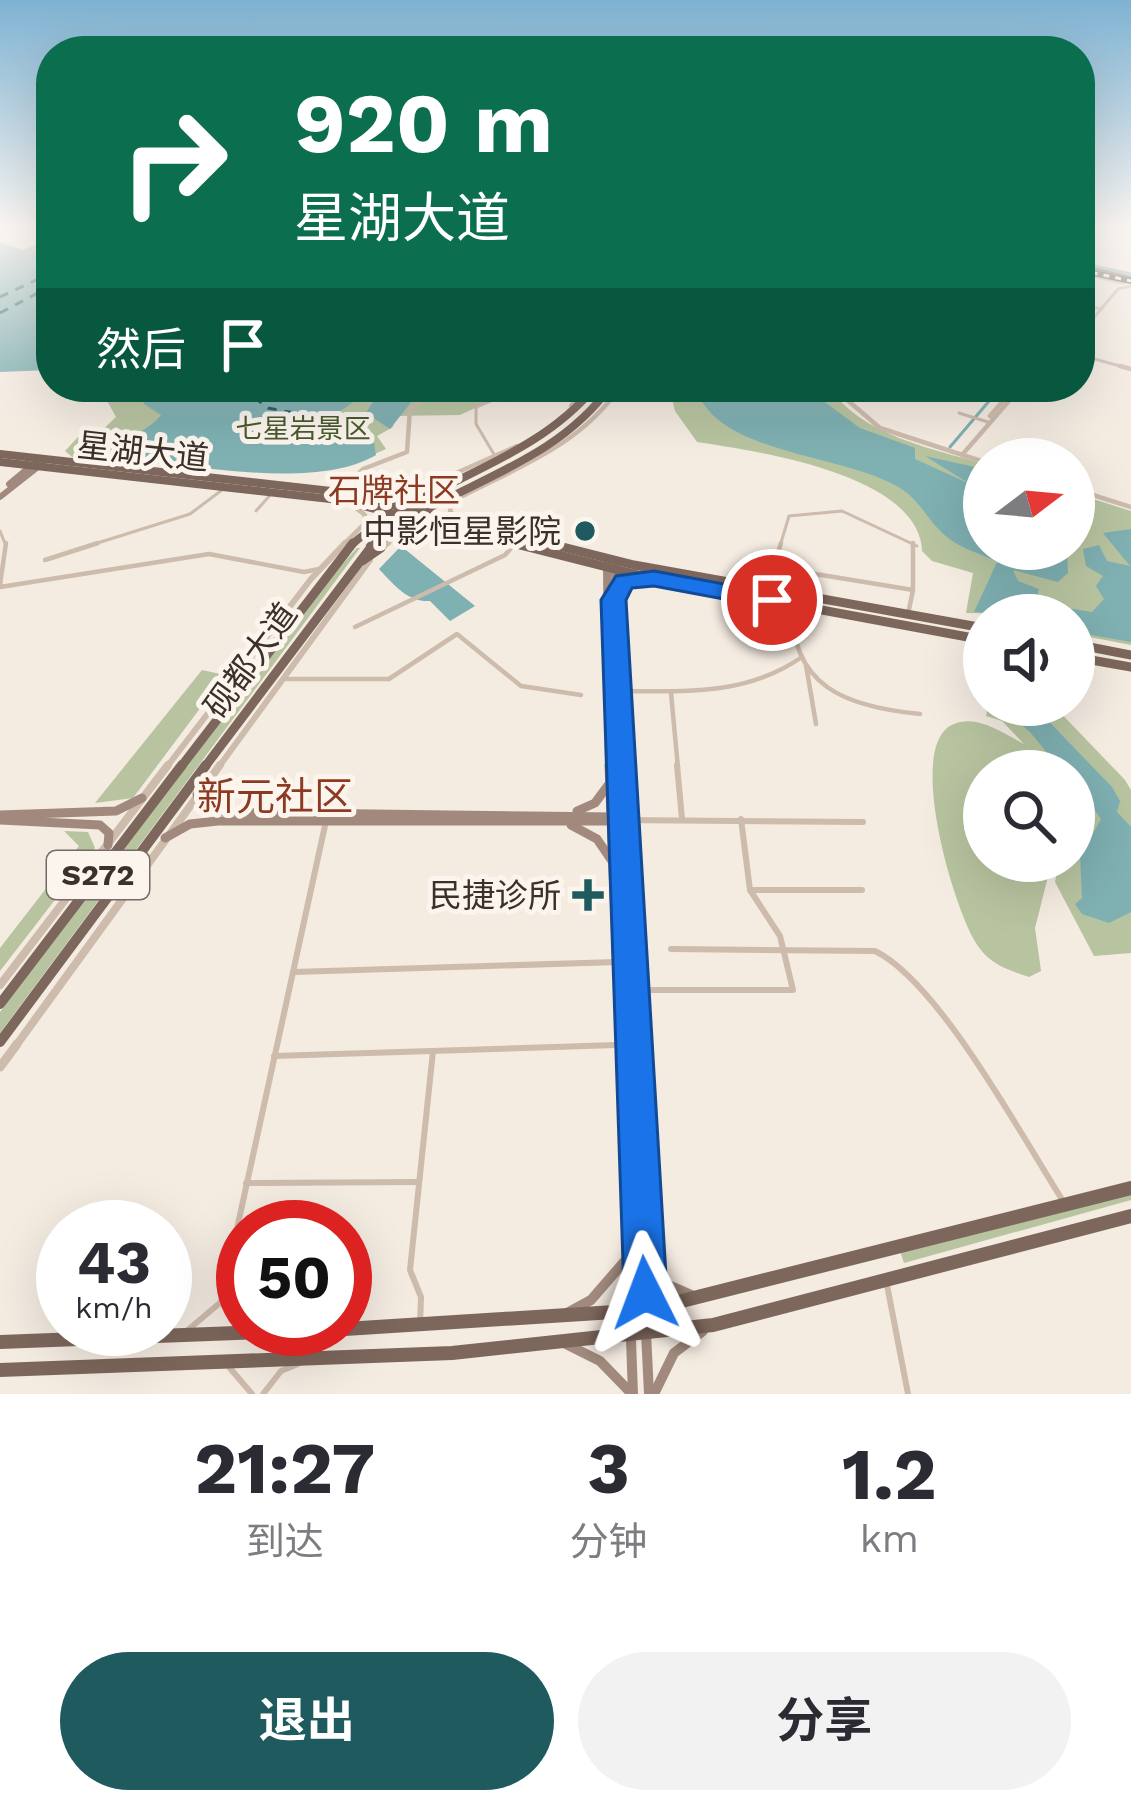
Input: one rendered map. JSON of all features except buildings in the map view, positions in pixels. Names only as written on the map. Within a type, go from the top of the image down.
[{"type":"main road","name":"砚都大道","points":[[0,1042],[367,549],[405,512],[539,440],[580,402]]},
{"type":"main road","name":"砚都大道","points":[[405,512],[418,511],[567,435],[597,402]]},
{"type":"main road","name":"星湖大道","points":[[2,460],[370,498],[440,526],[468,527],[514,545],[963,624]]},
{"type":"main road","points":[[2,460],[16,471],[18,480]]},
{"type":"main road","name":"星湖大道","points":[[39,463],[68,470],[342,495],[405,512]]},
{"type":"main road","points":[[0,494],[39,463]]},
{"type":"main road","points":[[18,480],[68,470]]},
{"type":"main road","points":[[454,482],[471,484]]},
{"type":"main road","name":"星湖大道","points":[[418,511],[654,579],[963,636]]},
{"type":"main road","name":"砚都大道","points":[[0,1004],[321,574],[394,512]]},
{"type":"main road","points":[[351,545],[367,549]]},
{"type":"main road","points":[[352,567],[380,548]]},
{"type":"main road","points":[[612,564],[610,783],[615,798]]},
{"type":"main road","points":[[632,1394],[610,600],[624,581],[654,579]]},
{"type":"main road","points":[[1095,648],[1131,655]]},
{"type":"main road","points":[[1095,660],[1131,667]]},
{"type":"main road","points":[[197,794],[201,808],[221,817],[326,821],[564,818],[596,803],[610,783]]},
{"type":"main road","points":[[0,818],[84,818],[116,812],[142,798]]},
{"type":"main road","points":[[165,838],[190,824],[221,817],[615,819]]},
{"type":"main road","points":[[84,818],[105,827],[108,845]]},
{"type":"main road","points":[[564,818],[597,839],[614,865]]},
{"type":"main road","points":[[615,819],[631,989],[652,1394]]},
{"type":"main road","points":[[372,1327],[646,1310],[701,1300],[1131,1188]]},
{"type":"main road","points":[[0,1370],[224,1364],[647,1334],[713,1325],[1131,1216]]},
{"type":"main road","points":[[643,1240],[664,1282],[701,1300]]},
{"type":"main road","points":[[625,1261],[634,1271],[644,1268]]},
{"type":"main road","points":[[564,1315],[591,1300],[625,1261]]},
{"type":"main road","points":[[832,1265],[831,1279],[839,1291]]},
{"type":"main road","points":[[582,1314],[584,1340]]},
{"type":"main road","points":[[652,1394],[674,1353],[713,1325]]},
{"type":"main road","points":[[0,1342],[36,1341]]},
{"type":"main road","points":[[561,1341],[600,1361],[632,1394]]},
{"type":"main road","points":[[632,1377],[649,1375]]},
{"type":"street","points":[[1095,315],[1112,291]]},
{"type":"street","points":[[1095,308],[1100,309]]},
{"type":"street","points":[[1095,359],[1131,368]]},
{"type":"street","points":[[342,495],[364,469],[407,452],[410,409],[418,402]]},
{"type":"street","points":[[482,402],[474,412],[495,456]]},
{"type":"street","points":[[515,447],[575,402]]},
{"type":"street","points":[[468,527],[450,511],[453,501],[573,438],[606,402]]},
{"type":"street","points":[[849,402],[870,422],[961,454],[1003,402]]},
{"type":"street","points":[[959,413],[985,421]]},
{"type":"street","points":[[370,498],[411,494],[539,440]]},
{"type":"street","points":[[454,482],[476,465]]},
{"type":"street","points":[[471,484],[511,473]]},
{"type":"street","points":[[44,560],[190,514],[227,486]]},
{"type":"street","points":[[256,511],[273,491]]},
{"type":"street","name":"砚都大道","points":[[0,985],[311,579],[321,574],[366,521],[362,510],[342,495]]},
{"type":"street","points":[[1095,497],[1131,508]]},
{"type":"street","points":[[766,588],[789,516],[842,511],[917,545],[908,614]]},
{"type":"street","name":"砚都大道","points":[[2,1063],[332,606],[380,548],[406,530],[440,526]]},
{"type":"street","points":[[0,531],[6,543],[0,586],[209,554],[321,574]]},
{"type":"street","points":[[355,627],[505,555],[514,545]]},
{"type":"street","points":[[773,567],[913,590]]},
{"type":"street","points":[[304,572],[311,579]]},
{"type":"street","points":[[293,604],[321,574]]},
{"type":"street","points":[[332,606],[340,584]]},
{"type":"street","points":[[792,604],[791,637],[820,681],[849,704],[920,714]]},
{"type":"street","points":[[280,680],[388,679],[457,634],[514,687],[543,695],[581,695]]},
{"type":"street","points":[[803,658],[816,724]]},
{"type":"street","points":[[615,691],[726,691],[780,672],[803,658]]},
{"type":"street","points":[[231,697],[249,660]]},
{"type":"street","points":[[808,685],[820,681]]},
{"type":"street","points":[[671,693],[682,819]]},
{"type":"street","points":[[212,773],[226,736]]},
{"type":"street","points":[[153,785],[196,746]]},
{"type":"street","points":[[615,819],[863,822]]},
{"type":"street","points":[[631,989],[793,990],[784,950],[751,890],[740,819]]},
{"type":"street","points":[[242,1200],[326,821]]},
{"type":"street","points":[[108,896],[148,861]]},
{"type":"street","points":[[751,890],[862,890]]},
{"type":"street","points":[[671,949],[875,951],[898,962],[957,1037],[1066,1205]]},
{"type":"street","points":[[293,972],[617,962]]},
{"type":"street","points":[[274,1056],[620,1045]]},
{"type":"street","points":[[420,1325],[421,1297],[410,1270],[433,1051]]},
{"type":"street","points":[[246,1183],[419,1182]]},
{"type":"street","points":[[886,1280],[908,1394]]},
{"type":"street","points":[[192,1327],[216,1306]]},
{"type":"street","points":[[263,1394],[281,1371],[310,1359]]},
{"type":"street","points":[[224,1364],[239,1373],[252,1394]]},
{"type":"green space","name":"七星岩景区","points":[[108,402],[488,402],[460,415],[395,416],[393,427],[377,436],[386,449],[350,465],[293,473],[72,457],[65,451],[78,437],[97,435],[116,417]]},
{"type":"green space","points":[[673,402],[841,402],[879,429],[963,458],[963,570],[1095,570],[1095,500],[1131,511],[1131,645],[1095,638],[1095,594],[969,594],[973,573],[932,561],[922,551],[914,525],[894,503],[866,485],[794,460],[697,442]]},
{"type":"green space","points":[[357,548],[0,1033],[0,1012],[313,596]]},
{"type":"green space","points":[[202,670],[225,675],[133,798],[95,803]]},
{"type":"green space","points":[[963,722],[963,726],[990,726],[1024,744],[1007,726],[1073,726],[1125,780],[1131,790],[1131,953],[1094,956],[1055,882],[1095,882],[1095,750],[963,750],[963,882],[1047,882],[1035,928],[1041,971],[1029,977],[1006,968],[976,943],[946,864],[933,793],[933,761],[940,737]]},
{"type":"green space","points":[[64,831],[88,832],[95,848],[0,971],[0,948],[79,846]]},
{"type":"green space","points":[[1131,1192],[1131,1200],[904,1263],[900,1251]]},
{"type":"water","points":[[0,291],[36,291],[36,371],[0,372]]},
{"type":"water","name":"七星岩景区","points":[[353,402],[329,419],[336,434],[374,443],[376,455],[349,466],[281,474],[104,455],[161,415],[144,404]]},
{"type":"water","name":"七星岩景区","points":[[373,402],[411,402],[390,429],[366,413]]},
{"type":"water","points":[[703,402],[825,402],[860,428],[915,448],[915,459],[963,481],[963,547],[935,526],[903,490],[729,427]]},
{"type":"water","points":[[925,456],[963,464],[963,480]]},
{"type":"water","points":[[1131,529],[1131,642],[1095,636],[1095,609],[1104,599],[1096,586],[1103,576],[1093,570],[1095,546],[1099,545],[1107,561],[1130,566],[1103,533]]},
{"type":"water","points":[[401,546],[475,606],[450,621],[430,601],[403,592],[379,569]]},
{"type":"water","points":[[993,570],[1013,570],[1018,581],[1039,589],[1038,594],[982,594]]},
{"type":"water","points":[[1013,570],[1068,570],[1058,582]]},
{"type":"water","points":[[1023,726],[1053,726],[1076,750],[1045,750]]},
{"type":"water","points":[[1095,769],[1112,787],[1120,801],[1117,812],[1131,827],[1131,912],[1109,923],[1082,914],[1075,904],[1082,898],[1081,882],[1095,882],[1095,830],[1101,819],[1095,811]]},
{"type":"waterway","points":[[950,447],[988,402]]},
{"type":"ferry route","points":[[0,297],[13,291]]},
{"type":"ferry route","points":[[0,313],[36,294]]},
{"type":"ferry route","points":[[260,402],[268,408],[326,419]]},
{"type":"place","name":"中影恒星影院","points":[[585,531]]},
{"type":"place","name":"民捷诊所","points":[[588,895]]},
{"type":"district","name":"石牌社区","points":[[394,490]]},
{"type":"district","name":"新元社区","points":[[275,796]]},
{"type":"route","points":[[645,1293],[613,600],[619,586],[632,579],[772,600]]}]
